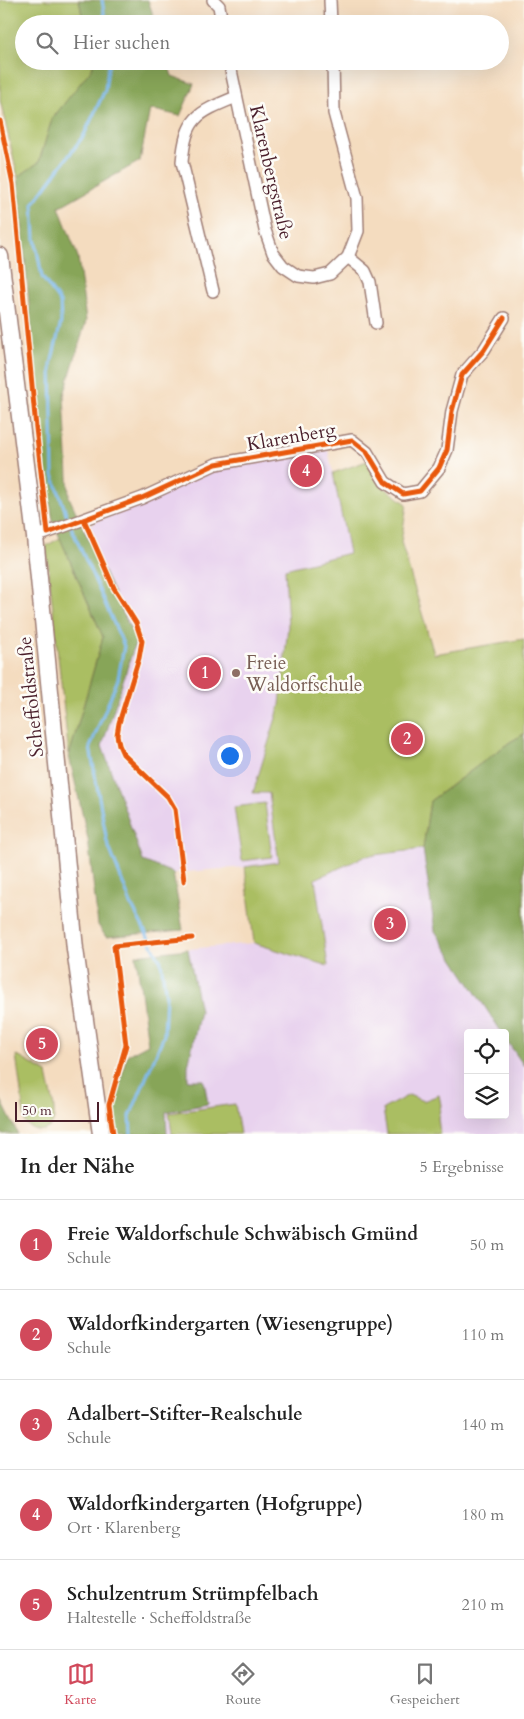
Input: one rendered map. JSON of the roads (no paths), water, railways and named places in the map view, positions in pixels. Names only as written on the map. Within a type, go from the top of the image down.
[{"type":"main road","name":"Scheffoldstraße","points":[[0,256],[41,535],[75,949],[102,1134]]},
{"type":"street","points":[[330,0],[331,15]]},
{"type":"street","points":[[219,2],[221,15]]},
{"type":"street","name":"Klarenbergstraße","points":[[232,70],[265,230],[273,253],[283,266],[298,276],[314,278],[330,274],[348,257],[358,231],[357,198],[334,113],[333,70]]},
{"type":"street","name":"Klarenbergstraße","points":[[214,291],[182,162],[184,141],[190,123],[206,110],[236,97]]},
{"type":"street","points":[[348,257],[365,271],[370,282],[376,323]]},
{"type":"street","name":"Klarenberg","points":[[41,535],[142,498],[216,464],[352,440],[366,452],[385,482],[403,494],[420,491],[439,468],[447,450],[452,411],[462,375],[484,350],[504,318]]},
{"type":"waterway","points":[[102,0],[104,15]]},
{"type":"waterway","points":[[69,522],[53,475],[51,364],[61,322],[60,302],[42,277],[35,239],[33,204],[84,135],[105,90],[108,70]]},
{"type":"waterway","points":[[71,527],[124,646],[118,679],[90,747],[107,842],[131,904],[161,962],[166,996],[164,1035],[130,1116],[131,1134]]},
{"type":"place","name":"Waldorfkindergarten (Hofgruppe)","points":[[306,471]]},
{"type":"place","name":"Freie Waldorfschule Schwäbisch Gmünd","points":[[205,673]]},
{"type":"place","name":"Freie Waldorfschule","points":[[236,673]]},
{"type":"place","name":"Waldorfkindergarten (Wiesengruppe)","points":[[407,739]]},
{"type":"place","name":"Adalbert-Stifter-Realschule","points":[[390,924]]},
{"type":"place","name":"Schulzentrum Strümpfelbach","points":[[42,1044]]}]
